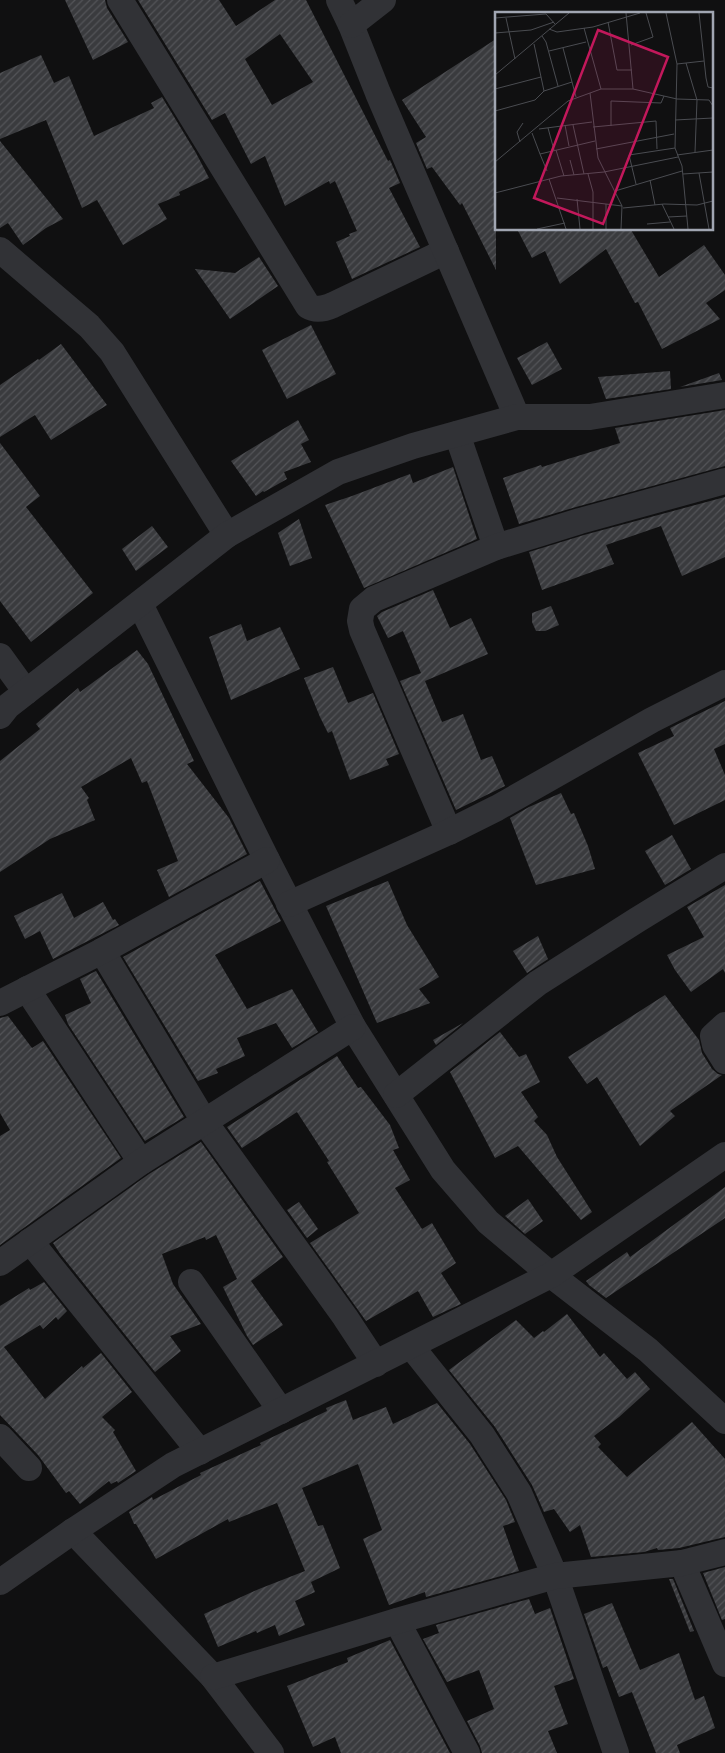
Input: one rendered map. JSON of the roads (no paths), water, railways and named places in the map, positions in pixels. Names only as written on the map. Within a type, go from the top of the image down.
[{"type":"street","points":[[120,0],[308,306],[314,310],[323,309],[446,251]]},
{"type":"street","points":[[339,0],[352,25],[378,93],[517,417]]},
{"type":"street","points":[[352,25],[383,0]]},
{"type":"street","points":[[0,250],[90,326],[112,352],[227,534]]},
{"type":"street","points":[[0,716],[8,706],[227,534],[338,472],[413,446],[517,417],[590,417],[725,394]]},
{"type":"street","points":[[457,434],[496,547]]},
{"type":"street","points":[[449,832],[362,630],[360,621],[362,609],[374,599],[496,547],[580,521],[725,481]]},
{"type":"street","points":[[140,604],[289,904],[353,1027],[443,1170],[488,1222],[551,1275],[720,1408]]},
{"type":"street","points":[[0,656],[26,692]]},
{"type":"street","points":[[289,904],[449,832],[496,808],[652,720],[725,683]]},
{"type":"street","points":[[0,1004],[27,988],[102,951],[267,860]]},
{"type":"street","points":[[396,1095],[538,983],[725,866]]},
{"type":"street","points":[[102,951],[204,1121],[345,1317],[376,1364]]},
{"type":"street","points":[[27,988],[141,1162]]},
{"type":"street","points":[[725,1025],[713,1036],[715,1045],[725,1061]]},
{"type":"street","points":[[200,1452],[11,1248],[204,1121],[353,1027]]},
{"type":"street","points":[[0,1582],[73,1530],[173,1465],[551,1275],[725,1155]]},
{"type":"street","points":[[192,1282],[281,1412]]},
{"type":"street","points":[[411,1346],[482,1435],[519,1493],[555,1576],[616,1753]]},
{"type":"street","points":[[0,1438],[29,1468]]},
{"type":"street","points":[[73,1530],[213,1677],[271,1753]]},
{"type":"street","points":[[213,1677],[397,1621],[555,1576],[682,1563],[725,1552]]},
{"type":"street","points":[[682,1563],[725,1664]]},
{"type":"street","points":[[397,1621],[467,1753]]}]
